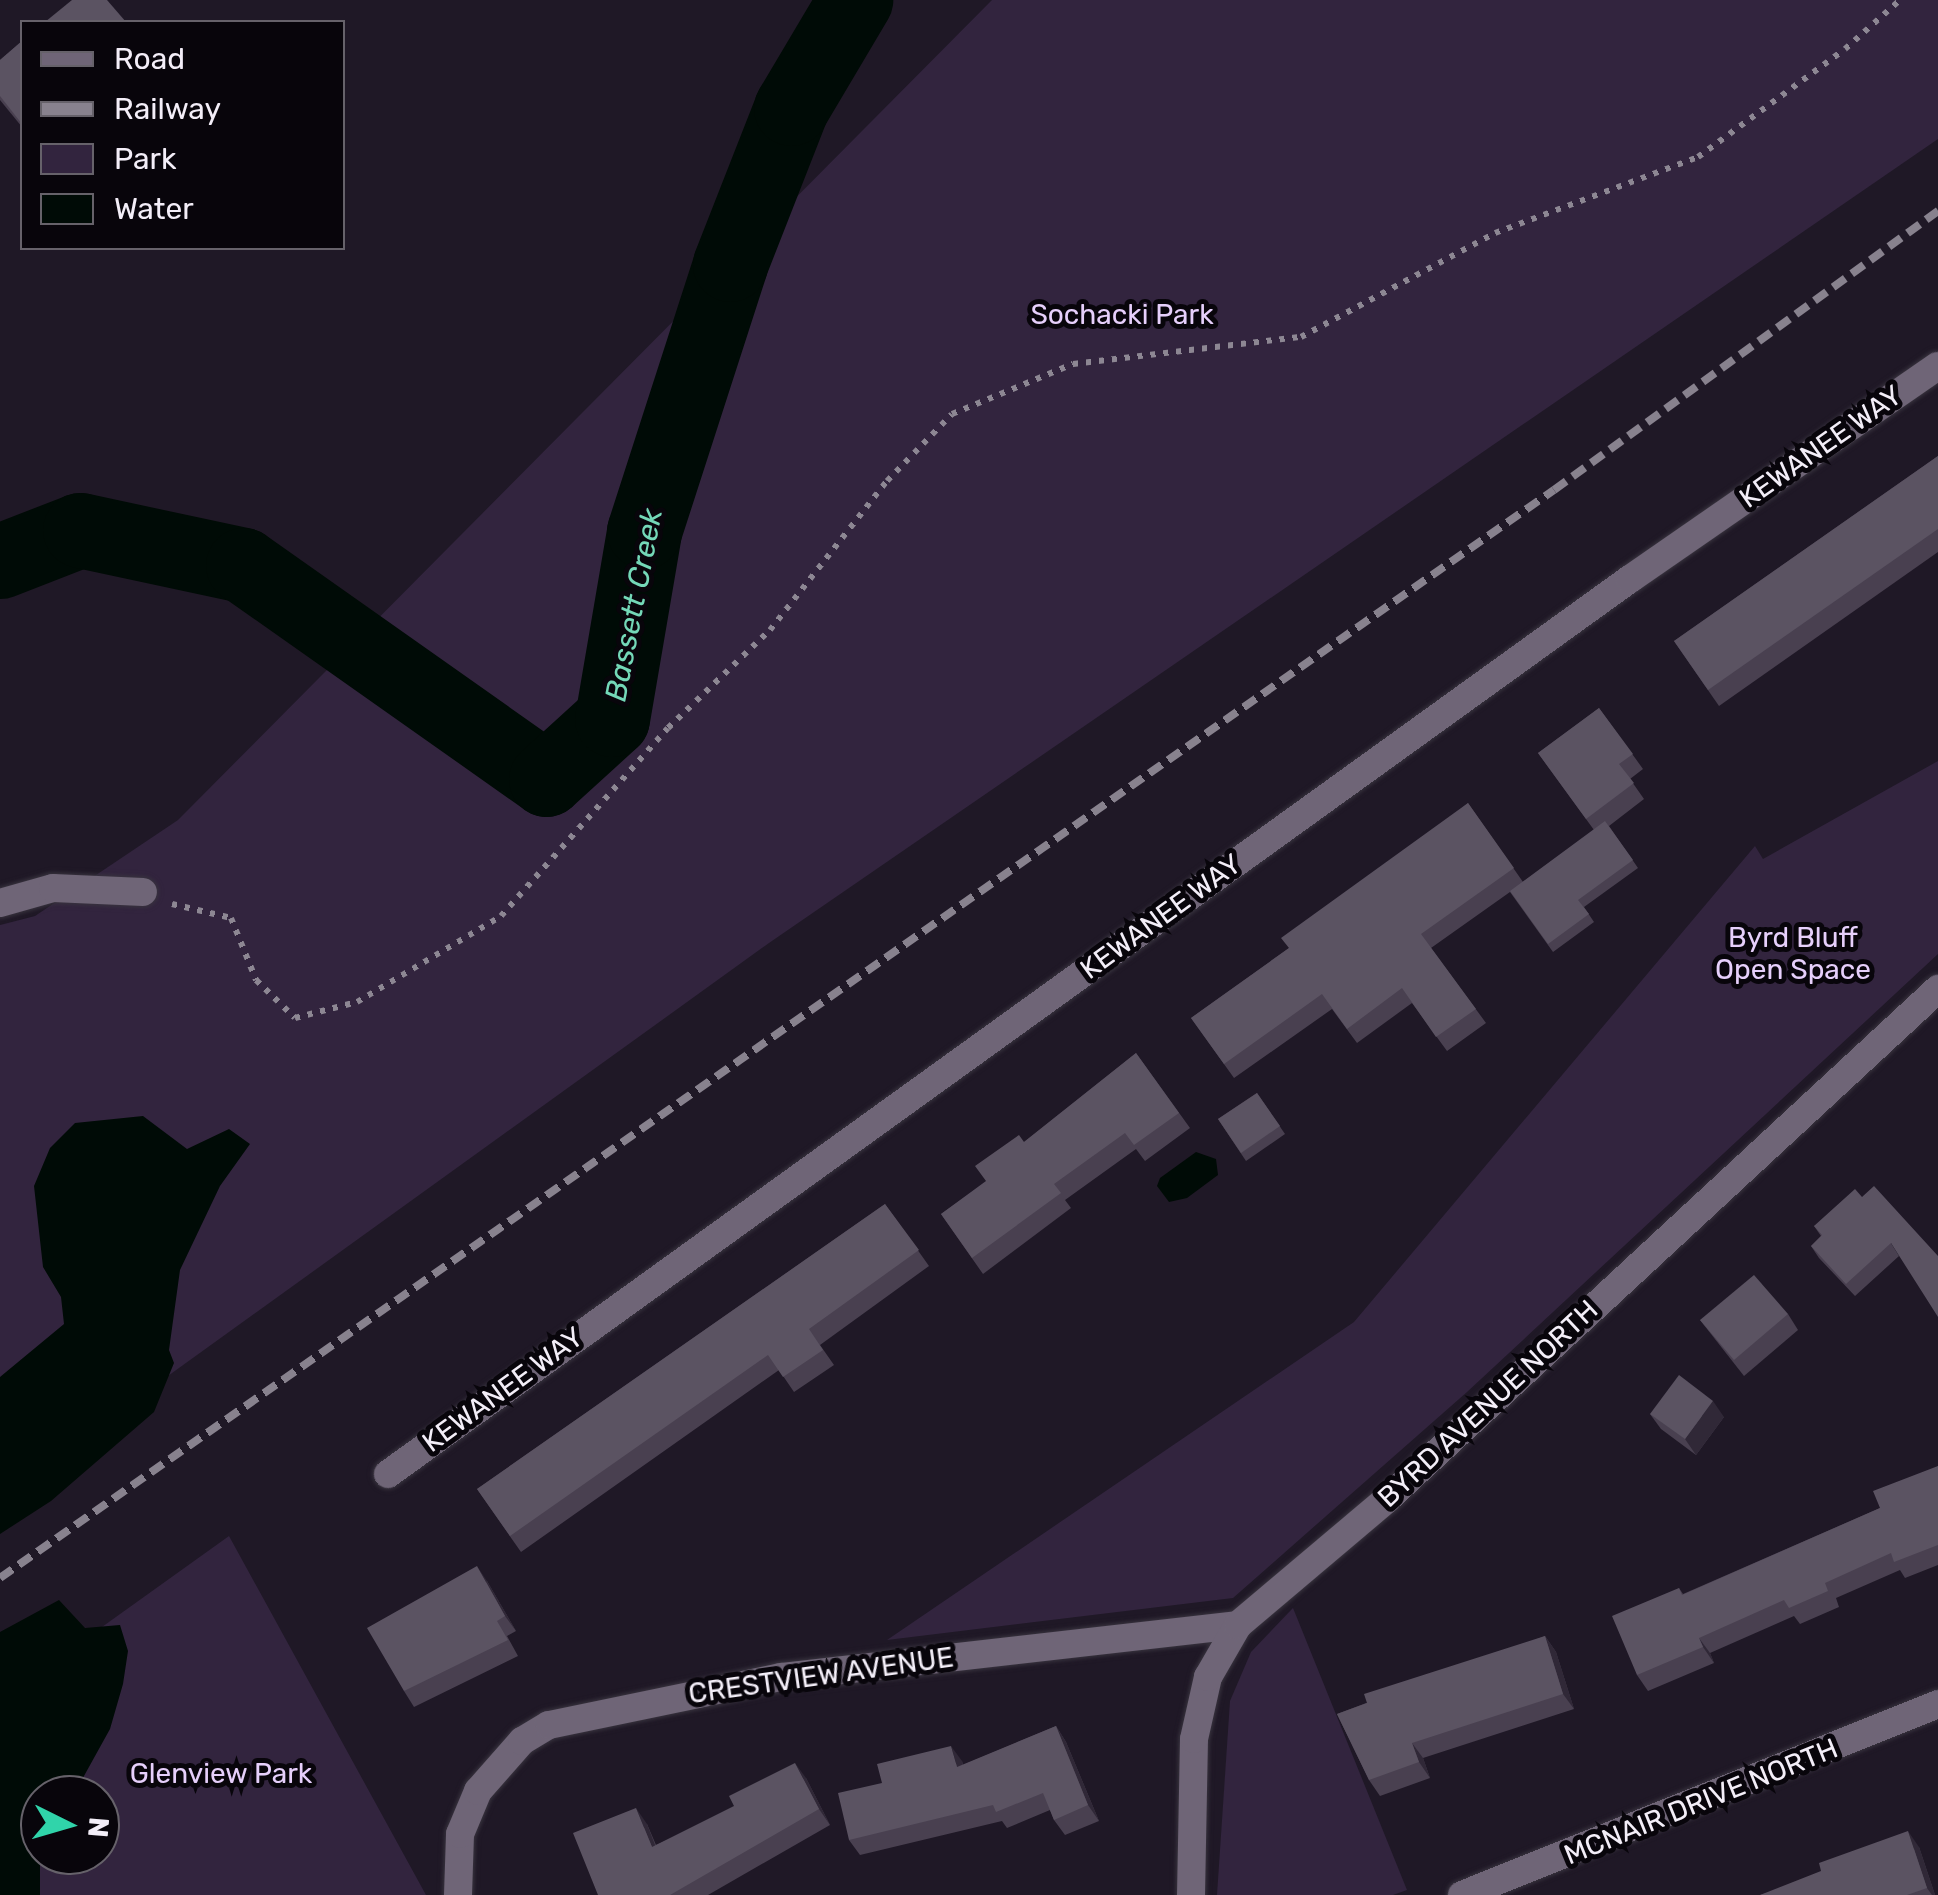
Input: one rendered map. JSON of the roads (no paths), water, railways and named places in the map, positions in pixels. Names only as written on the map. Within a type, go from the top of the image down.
[{"type":"street","name":"KEWANEE WAY","points":[[388,1474],[1614,590],[1938,366]]},
{"type":"street","points":[[0,903],[53,888],[143,892]]},
{"type":"street","name":"BYRD AVENUE NORTH","points":[[1191,1895],[1194,1739],[1208,1677],[1238,1625],[1387,1499],[1938,989]]},
{"type":"street","name":"CRESTVIEW AVENUE","points":[[458,1895],[460,1834],[478,1792],[522,1741],[587,1714],[780,1677],[1238,1625]]},
{"type":"street","name":"MCNAIR DRIVE NORTH","points":[[1462,1895],[1938,1704]]},
{"type":"water","points":[[143,1116],[187,1149],[229,1129],[250,1144],[220,1186],[180,1270],[169,1350],[174,1363],[154,1412],[51,1501],[0,1534],[0,1377],[64,1324],[61,1297],[43,1267],[34,1186],[50,1148],[75,1123]]},
{"type":"water","points":[[1196,1152],[1216,1159],[1218,1175],[1187,1198],[1169,1202],[1157,1186],[1160,1178]]},
{"type":"water","points":[[59,1600],[85,1628],[120,1625],[128,1651],[110,1729],[85,1775],[20,1775],[20,1875],[40,1875],[40,1895],[0,1895],[0,1632]]},
{"type":"waterway","name":"Bassett Creek","points":[[0,561],[80,530],[243,565],[546,779],[612,719],[644,531],[730,264],[791,108],[855,0]]},
{"type":"railway","points":[[0,1578],[1554,490],[1938,211]]},
{"type":"park label","name":"Sochacki Park","points":[[1122,315]]},
{"type":"park label","name":"Byrd Bluff Open Space","points":[[1793,954]]},
{"type":"park label","name":"Glenview Park","points":[[221,1774]]}]
